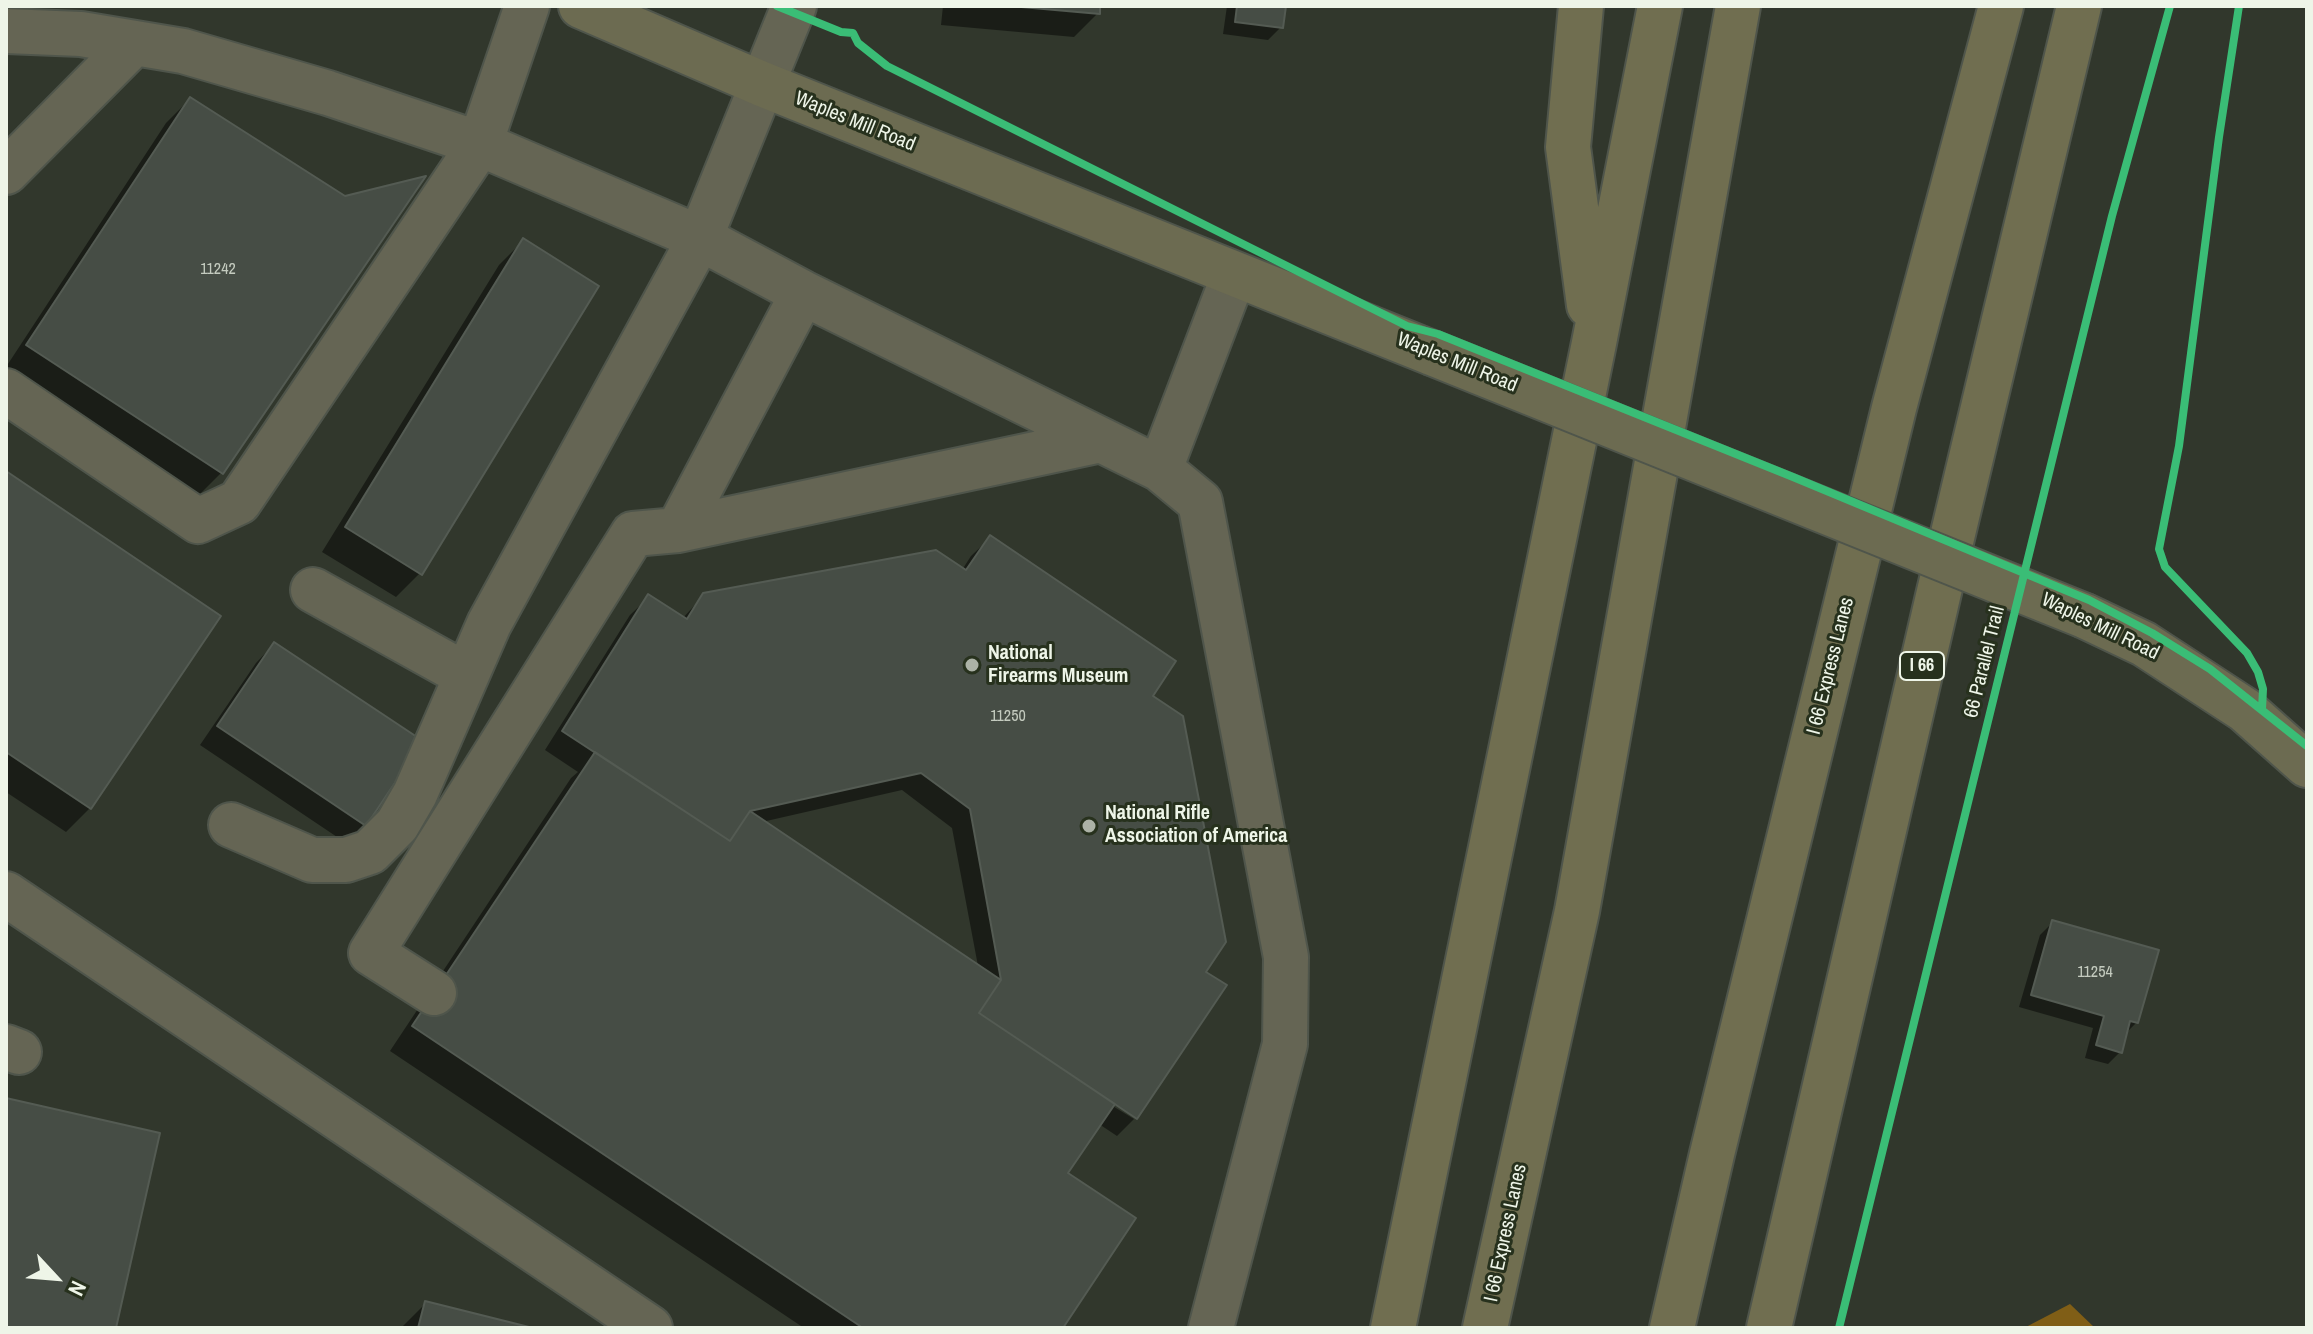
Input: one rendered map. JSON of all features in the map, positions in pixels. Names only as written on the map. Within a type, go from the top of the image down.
[{"type":"highway","points":[[1581,6],[1568,147],[1594,343]]},
{"type":"highway","points":[[1393,1328],[1660,6]]},
{"type":"highway","name":"I 66 Express Lanes","points":[[1485,1328],[1577,911],[1738,6]]},
{"type":"highway","name":"I 66 Express Lanes","points":[[1672,1328],[1894,408],[2001,6]]},
{"type":"highway","name":"I 66","points":[[1769,1328],[2079,6]]},
{"type":"main road","name":"Waples Mill Road","points":[[581,6],[762,84],[2085,616],[2144,644],[2245,710],[2307,765]]},
{"type":"street","points":[[6,391],[198,521],[239,502],[480,144],[527,6]]},
{"type":"street","points":[[231,825],[312,860],[346,860],[370,852],[397,825],[415,794],[489,624],[700,238],[794,6]]},
{"type":"street","points":[[6,31],[81,34],[183,51],[328,93],[480,144],[700,238],[803,293],[1160,469],[1200,502],[1286,957],[1285,1044],[1211,1328]]},
{"type":"street","points":[[6,172],[134,43]]},
{"type":"street","points":[[1160,469],[1234,275]]},
{"type":"street","points":[[678,530],[803,293]]},
{"type":"street","points":[[434,993],[371,953],[633,534],[678,530],[1101,440]]},
{"type":"street","points":[[313,590],[466,675]]},
{"type":"street","points":[[6,894],[650,1328]]},
{"type":"shaded area","points":[[2070,1304],[2095,1328],[2024,1328]]},
{"type":"building","points":[[1010,6],[1100,6],[1100,14]]},
{"type":"building","points":[[1237,6],[1286,6],[1283,28],[1235,22]]},
{"type":"building","points":[[190,97],[345,196],[426,176],[223,474],[26,345]]},
{"type":"building","points":[[523,238],[599,286],[422,575],[345,527]]},
{"type":"building","points":[[6,471],[221,616],[91,809],[6,752]]},
{"type":"building","name":"National Rifle Association of America","points":[[990,535],[1176,661],[1153,696],[1183,716],[1226,942],[1206,972],[1227,985],[1137,1119],[979,1013],[1001,980],[970,809],[921,773],[750,811],[730,841],[562,731],[648,594],[687,619],[703,593],[936,550],[966,570]]},
{"type":"building","points":[[274,642],[423,741],[366,826],[217,726]]},
{"type":"building","points":[[595,752],[730,841],[750,811],[1001,980],[979,1013],[1115,1104],[1068,1173],[1136,1218],[1063,1328],[863,1328],[412,1026]]},
{"type":"building","points":[[2052,920],[2159,950],[2138,1023],[2130,1021],[2122,1053],[2096,1045],[2104,1016],[2031,995]]},
{"type":"building","points":[[6,1098],[160,1133],[116,1328],[6,1328]]},
{"type":"building","points":[[425,1301],[533,1328],[418,1328]]},
{"type":"cycle path","points":[[777,6],[841,32],[853,33],[858,43],[887,66],[1407,326],[1438,334],[2089,600],[2152,633],[2210,669],[2307,746]]},
{"type":"cycle path","name":"66 Parallel Trail","points":[[1839,1328],[2112,216],[2170,6]]},
{"type":"cycle path","points":[[2239,6],[2179,446],[2159,549],[2165,567],[2247,653],[2263,689],[2262,709]]},
{"type":"place","name":"National Firearms Museum","points":[[972,665]]},
{"type":"place","name":"National Rifle Association of America","points":[[1089,826]]}]
